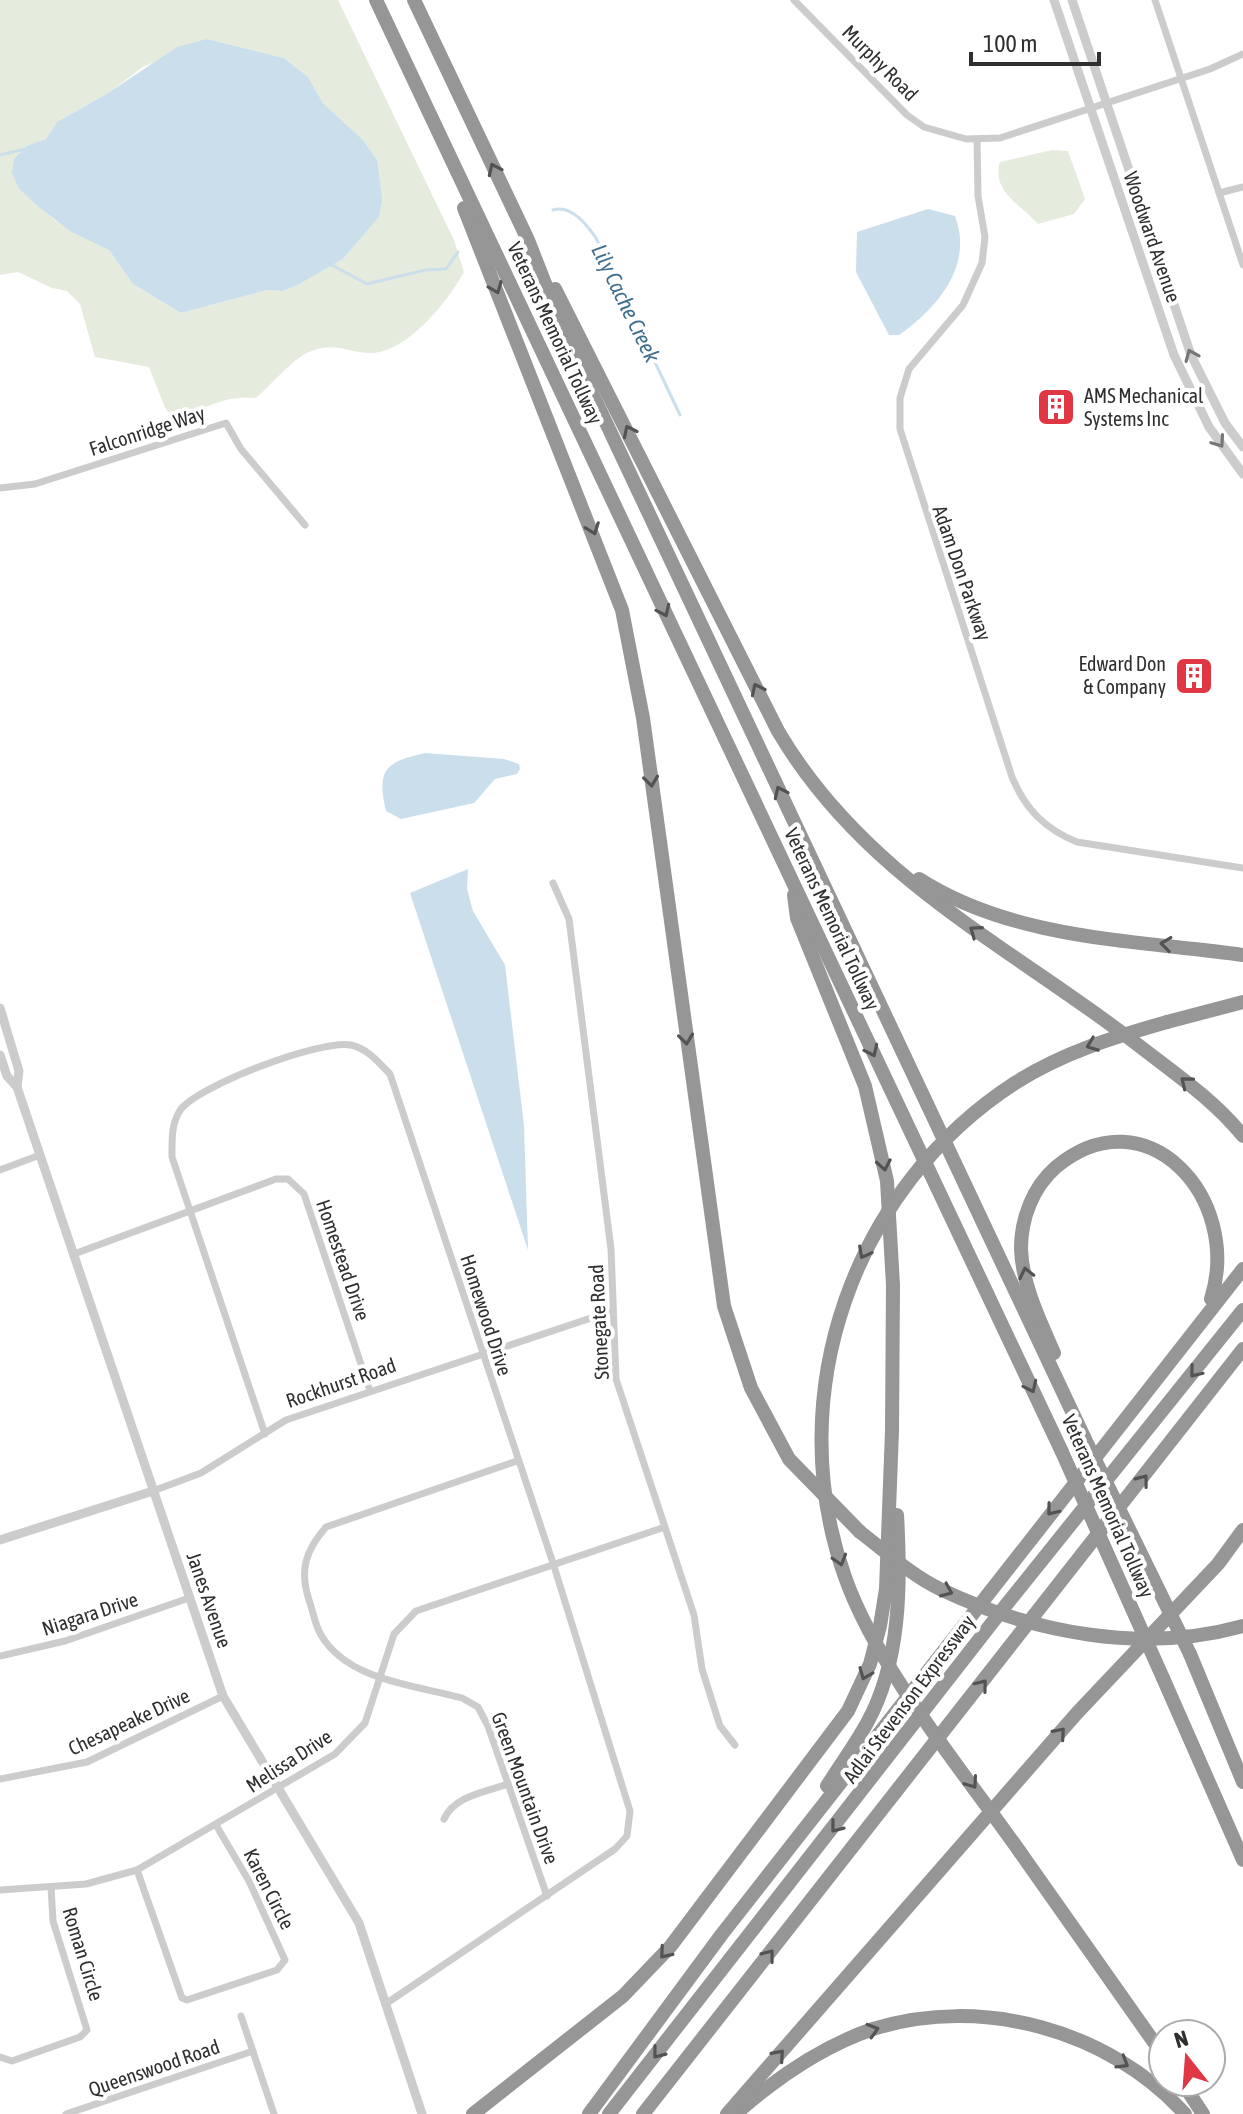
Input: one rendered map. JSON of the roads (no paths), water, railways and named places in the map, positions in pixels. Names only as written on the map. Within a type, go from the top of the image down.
[{"type":"highway","name":"Veterans Memorial Tollway","points":[[376,0],[1062,1452],[1243,1860]]},
{"type":"highway","name":"Veterans Memorial Tollway","points":[[414,0],[528,240],[568,342],[1081,1431],[1190,1654],[1243,1782]]},
{"type":"highway","points":[[416,85],[584,506],[622,610],[643,718],[715,1258],[724,1306],[741,1364],[766,1420],[789,1459],[860,1532],[939,1588],[1021,1622],[1086,1635],[1205,1637],[1243,1626]]},
{"type":"highway","points":[[528,240],[588,348],[778,731],[820,796],[865,844],[980,935],[1118,1029],[1217,1108],[1243,1136]]},
{"type":"highway","points":[[865,844],[947,896],[1017,922],[1054,930],[1243,955]]},
{"type":"highway","points":[[473,2114],[609,2007],[653,1967],[848,1711],[870,1664],[880,1626],[886,1589],[892,1431],[893,1285],[887,1181],[881,1143],[865,1086],[797,918],[791,879]]},
{"type":"highway","points":[[1147,2032],[884,1656],[859,1611],[845,1577],[825,1489],[823,1429],[829,1357],[849,1286],[877,1227],[907,1184],[947,1138],[986,1104],[1033,1072],[1095,1044],[1243,1002]]},
{"type":"highway","points":[[1081,1431],[1071,1395],[1030,1289],[1021,1250],[1022,1236],[1032,1199],[1050,1173],[1080,1151],[1110,1142],[1153,1146],[1187,1162],[1214,1194],[1227,1237],[1227,1256],[1213,1296],[1136,1406]]},
{"type":"highway","points":[[589,2112],[788,1849],[1243,1269]]},
{"type":"highway","name":"Adlai Stevenson Expressway","points":[[609,2114],[1015,1593],[1243,1310]]},
{"type":"highway","points":[[646,2114],[1243,1349]]},
{"type":"highway","points":[[788,1849],[868,1723],[881,1694],[891,1655],[897,1605],[898,1537],[892,1431]]},
{"type":"highway","points":[[727,2114],[1077,1713],[1218,1564],[1243,1530]]},
{"type":"highway","points":[[736,2114],[794,2068],[848,2038],[876,2028],[924,2020],[982,2018],[1012,2019],[1095,2047],[1140,2074],[1185,2114]]},
{"type":"street","name":"Murphy Road","points":[[794,0],[907,115],[924,127],[977,140],[1013,135],[1243,54]]},
{"type":"street","name":"Woodward Avenue","points":[[1054,0],[1184,378],[1209,427],[1243,474]]},
{"type":"street","name":"Woodward Avenue","points":[[1072,0],[1191,355],[1225,423],[1243,447]]},
{"type":"street","points":[[1155,0],[1243,265]]},
{"type":"street","name":"Adam Don Parkway","points":[[977,140],[978,196],[985,237],[982,263],[963,305],[909,369],[900,398],[900,429],[1012,777],[1035,816],[1060,835],[1077,842],[1243,868]]},
{"type":"street","points":[[1219,193],[1243,187]]},
{"type":"street","name":"Falconridge Way","points":[[0,488],[35,484],[226,423],[241,449],[305,525]]},
{"type":"street","name":"Stonegate Road","points":[[553,883],[569,919],[611,1249],[616,1379],[662,1528],[694,1615],[702,1669],[720,1726],[735,1745]]},
{"type":"street","name":"Janes Avenue","points":[[0,1008],[19,1071],[17,1087]]},
{"type":"street","name":"Homewood Drive","points":[[265,1434],[172,1157],[172,1129],[179,1111],[208,1088],[325,1046],[350,1045],[369,1052],[390,1074],[553,1563],[630,1811],[627,1836],[615,1849],[387,2003]]},
{"type":"street","name":"Janes Avenue","points":[[0,1055],[7,1076],[17,1087],[223,1696],[359,1923],[422,2114]]},
{"type":"street","points":[[0,1170],[40,1155]]},
{"type":"street","name":"Homestead Drive","points":[[74,1254],[276,1179],[288,1179],[300,1187],[370,1391]]},
{"type":"street","name":"Rockhurst Road","points":[[0,1540],[201,1473],[286,1420],[612,1311]]},
{"type":"street","name":"Green Mountain Drive","points":[[517,1461],[347,1517],[326,1527],[311,1544],[304,1573],[320,1634],[338,1656],[358,1671],[462,1698],[478,1707],[547,1896]]},
{"type":"street","name":"Melissa Drive","points":[[0,1890],[101,1882],[137,1870],[335,1754],[365,1723],[394,1634],[416,1611],[662,1528]]},
{"type":"street","name":"Niagara Drive","points":[[0,1656],[65,1641],[189,1598]]},
{"type":"street","name":"Chesapeake Drive","points":[[0,1779],[87,1762],[223,1696]]},
{"type":"street","points":[[444,1819],[449,1808],[459,1801],[508,1784]]},
{"type":"street","name":"Karen Circle","points":[[137,1870],[182,1998],[187,2000],[277,1970],[285,1960],[275,1933],[216,1825]]},
{"type":"street","name":"Roman Circle","points":[[0,2057],[12,2061],[80,2037],[87,2030],[53,1921],[51,1887]]},
{"type":"street","points":[[241,2016],[274,2114]]},
{"type":"street","name":"Queenswood Road","points":[[66,2114],[253,2051]]},
{"type":"water","points":[[207,39],[284,58],[308,77],[323,103],[363,140],[377,160],[382,199],[379,217],[343,259],[298,285],[181,313],[133,284],[109,250],[70,231],[40,208],[19,189],[12,173],[14,159],[28,145],[46,139],[57,122],[108,93],[177,47]]},
{"type":"water","points":[[928,209],[955,216],[960,234],[956,269],[938,299],[926,312],[899,335],[889,335],[856,272],[857,232]]},
{"type":"water","points":[[425,753],[504,759],[519,764],[520,769],[517,774],[495,779],[474,803],[401,819],[386,811],[382,785],[384,777],[393,764]]},
{"type":"water","points":[[468,869],[467,889],[473,911],[505,965],[524,1126],[528,1250],[410,893]]},
{"type":"waterway","name":"Lily Cache Creek","points":[[0,155],[29,148]]},
{"type":"waterway","name":"Lily Cache Creek","points":[[553,210],[572,213],[596,238],[680,415]]},
{"type":"waterway","name":"Lily Cache Creek","points":[[330,264],[367,284],[425,270],[446,269],[458,252]]},
{"type":"place","name":"AMS Mechanical Systems Inc","points":[[1056,407]]},
{"type":"place","name":"Edward Don & Company","points":[[1194,676]]}]
